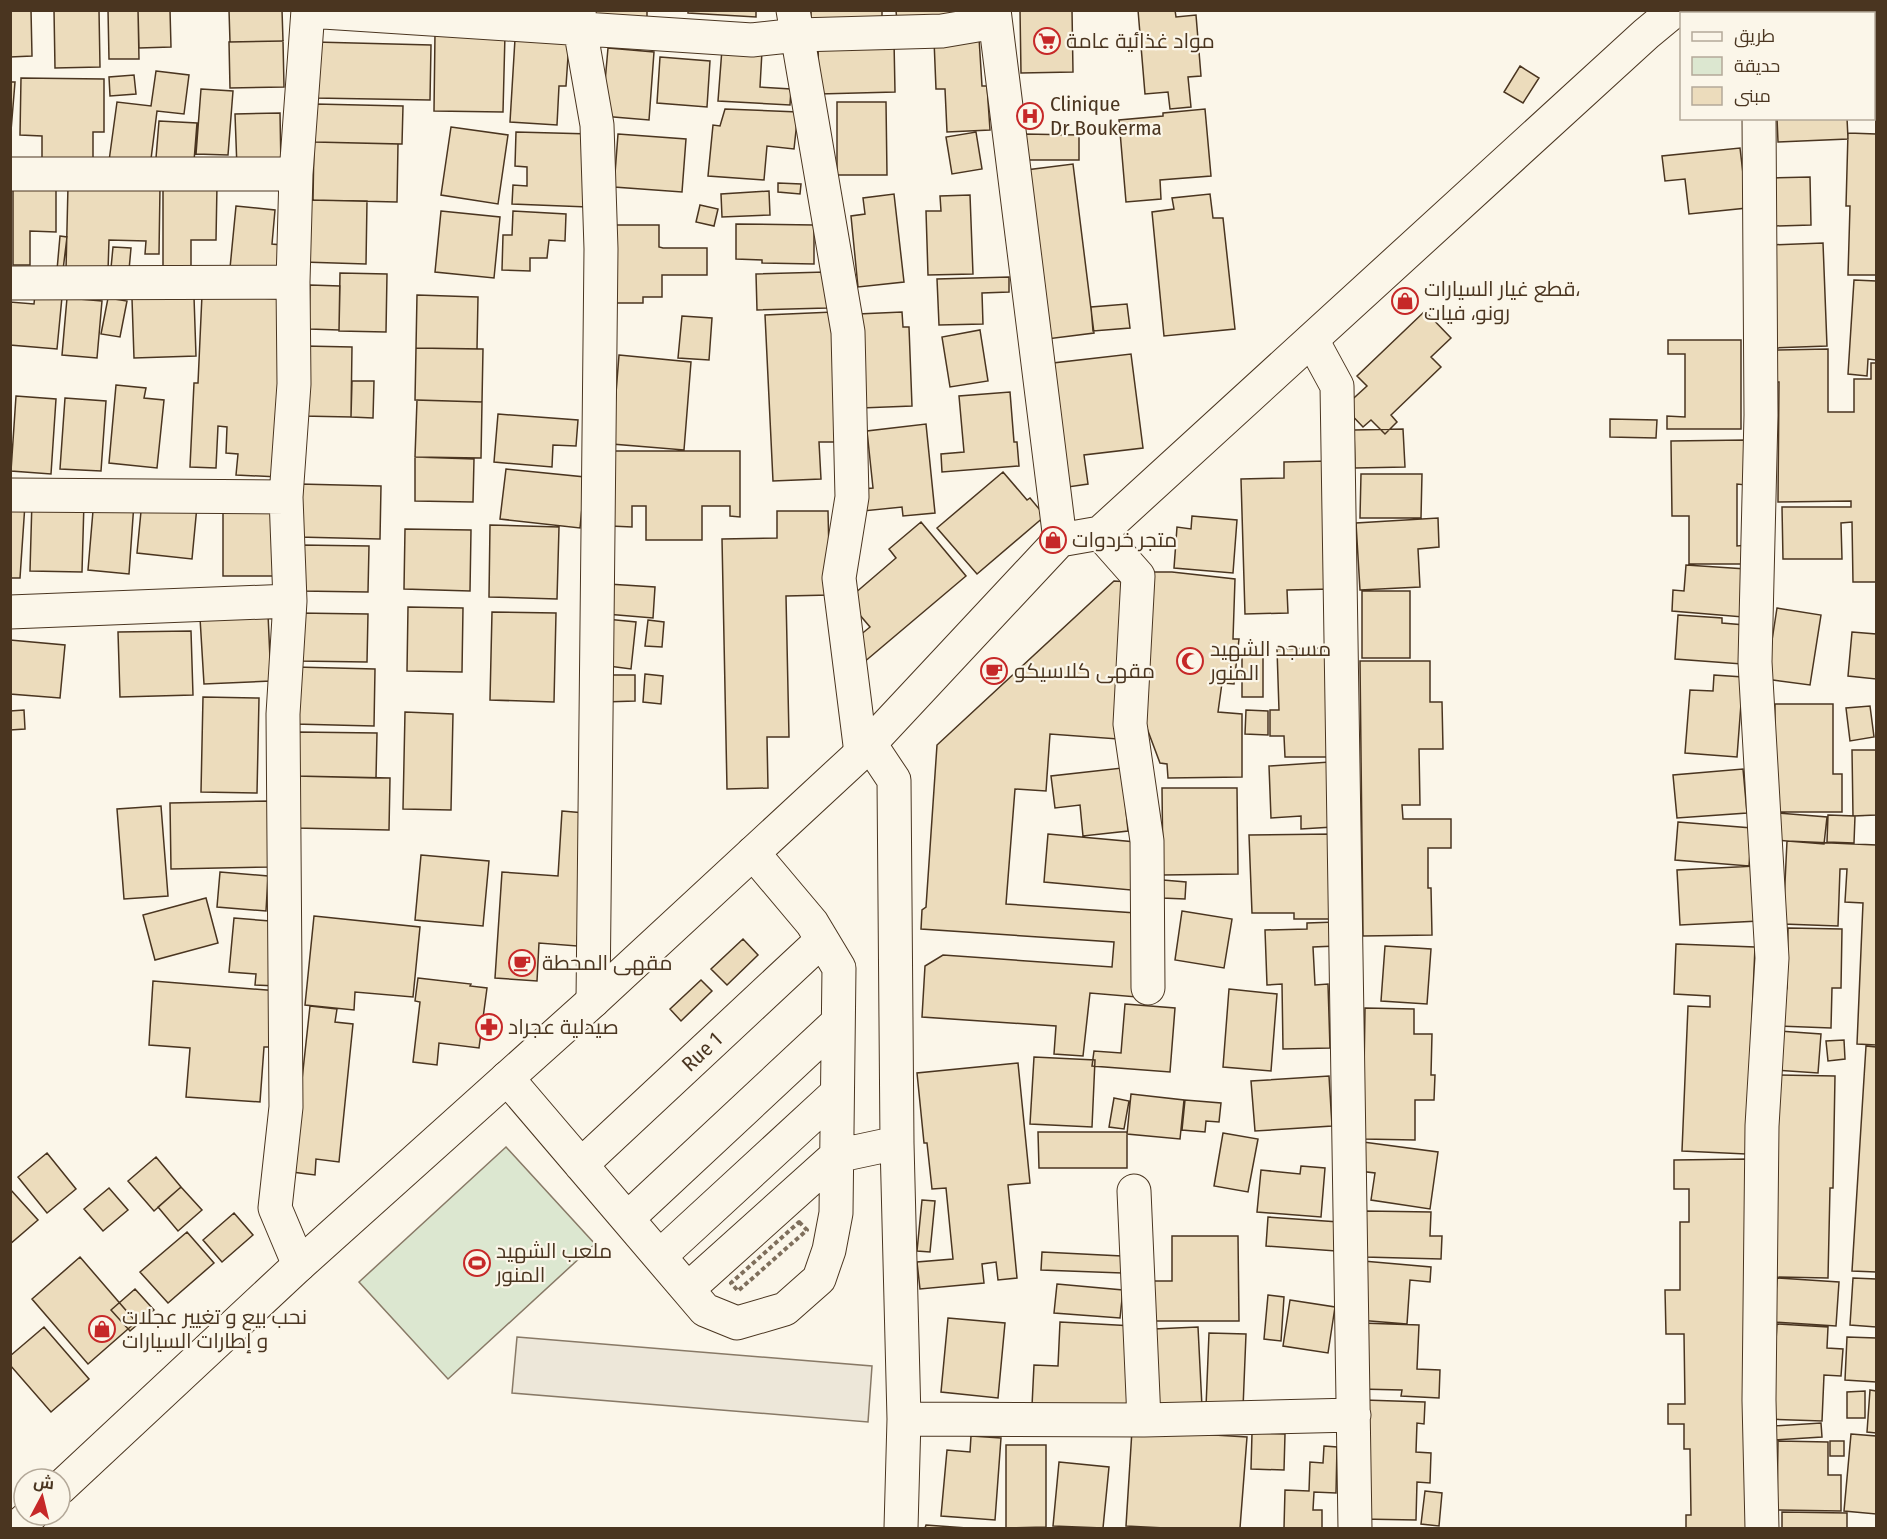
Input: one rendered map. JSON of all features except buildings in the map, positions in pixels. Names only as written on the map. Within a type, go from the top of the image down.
[{"type":"street","points":[[72,1477],[299,1265],[593,1001],[865,749],[1060,540],[1100,534],[1675,10]]},
{"type":"street","points":[[299,1265],[275,1208],[286,1107],[283,714],[290,601],[286,497],[294,384],[293,282],[296,174],[308,11],[580,19],[752,40],[796,23],[942,31],[995,16],[1060,540]]},
{"type":"street","points":[[580,19],[597,124],[601,249],[593,1001]]},
{"type":"street","points":[[796,23],[848,332],[852,497],[839,578],[865,749],[894,780],[897,1143],[904,1419],[901,1528]]},
{"type":"street","points":[[1759,120],[1761,415],[1755,662],[1772,958],[1762,1126],[1759,1400],[1762,1528]]},
{"type":"street","points":[[10,174],[296,174]]},
{"type":"street","points":[[10,283],[293,282]]},
{"type":"street","points":[[1312,340],[1337,386],[1355,1528]]},
{"type":"street","points":[[10,495],[286,497]]},
{"type":"street","points":[[1100,534],[1138,576],[1130,724],[1147,842],[1148,988]]},
{"type":"street","points":[[10,612],[290,601]]},
{"type":"street","points":[[507,1078],[705,1310],[737,1323],[785,1309],[819,1279],[829,1250],[836,1214],[839,968],[812,923],[753,853]]},
{"type":"street","name":"Rue 1","points":[[581,1165],[822,940]]},
{"type":"street","points":[[628,1218],[838,1022]]},
{"type":"street","points":[[660,1256],[837,1093]]},
{"type":"street","points":[[688,1289],[837,1156],[897,1143]]},
{"type":"street","points":[[1134,1191],[1143,1420]]},
{"type":"street","points":[[904,1419],[1143,1420],[1354,1415]]},
{"type":"green space","name":"ملعب الشهيد المنور","points":[[506,1147],[595,1244],[448,1379],[359,1282]]},
{"type":"shaded area","points":[[517,1337],[872,1366],[868,1422],[512,1393]]},
{"type":"place","name":"مواد غذائية عامة","points":[[1047,41]]},
{"type":"place","name":"Clinique Dr Boukerma","points":[[1030,116]]},
{"type":"place","name":"قطع غيار السيارات، رونو، فيات","points":[[1405,301]]},
{"type":"place","name":"متجر خردوات","points":[[1053,540]]},
{"type":"place","name":"مسجد الشهيد المنور","points":[[1190,661]]},
{"type":"place","name":"مقهى كلاسيكو","points":[[994,671]]},
{"type":"place","name":"مقهى المحطة","points":[[522,963]]},
{"type":"place","name":"صيدلية عجراد","points":[[489,1027]]},
{"type":"place","name":"ملعب الشهيد المنور","points":[[477,1263]]},
{"type":"place","name":"نحب بيع و تغيير عجلات و إطارات السيارات","points":[[102,1329]]}]
